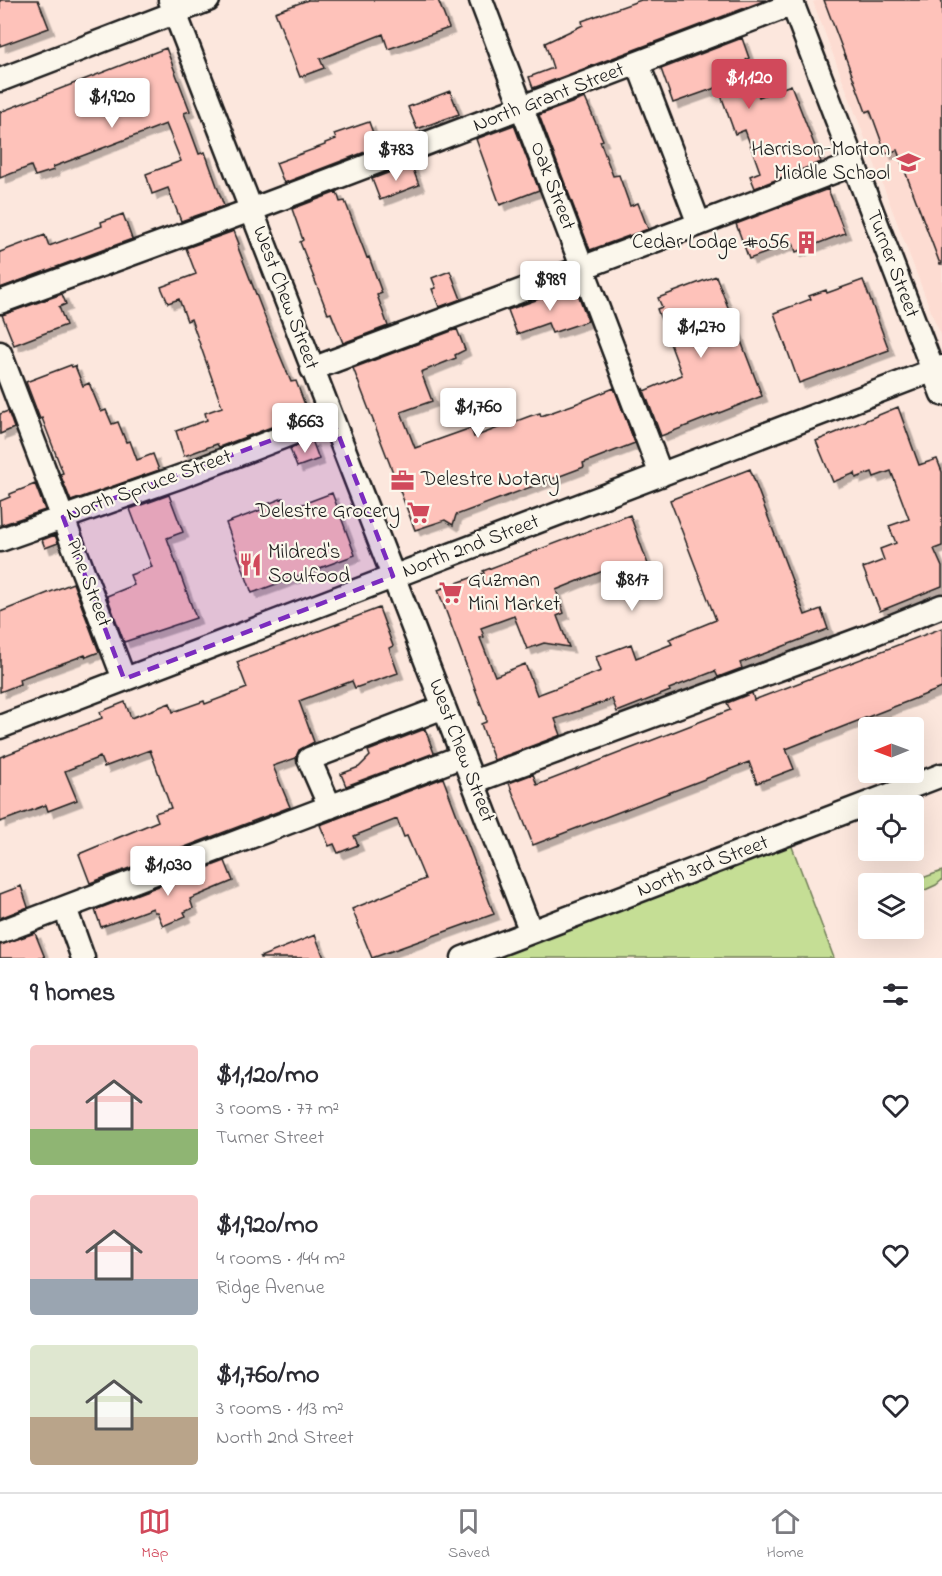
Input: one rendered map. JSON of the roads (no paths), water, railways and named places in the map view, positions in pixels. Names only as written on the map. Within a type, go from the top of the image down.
[{"type":"street","points":[[0,80],[172,6],[208,0]]},
{"type":"street","name":"Oak Street","points":[[481,0],[661,475]]},
{"type":"street","name":"North Grant Street","points":[[0,302],[523,108],[792,2]]},
{"type":"street","name":"Turner Street","points":[[792,2],[854,164],[938,369],[942,394]]},
{"type":"street","name":"West Chew Street","points":[[172,6],[531,932]]},
{"type":"street","points":[[638,64],[699,225]]},
{"type":"street","points":[[312,369],[699,225],[854,164]]},
{"type":"street","name":"Pine Street","points":[[0,353],[124,679]]},
{"type":"street","name":"North 2nd Street","points":[[0,727],[938,369]]},
{"type":"street","name":"North Spruce Street","points":[[0,540],[182,476],[332,418]]},
{"type":"street","points":[[473,782],[863,638],[942,606]]},
{"type":"street","points":[[330,807],[309,759],[444,707]]},
{"type":"street","points":[[0,932],[463,756]]},
{"type":"street","name":"North 3rd Street","points":[[463,958],[942,775]]},
{"type":"street","points":[[65,908],[83,958]]},
{"type":"place","name":"Harrison-Morton Middle School","points":[[908,162]]},
{"type":"place","name":"Cedar Lodge #056","points":[[807,243]]},
{"type":"place","name":"Delestre Notary","points":[[403,480]]},
{"type":"place","name":"Delestre Grocery","points":[[418,512]]},
{"type":"place","name":"Mildred's Soulfood","points":[[250,565]]},
{"type":"place","name":"Guzman Mini Market","points":[[450,593]]}]
